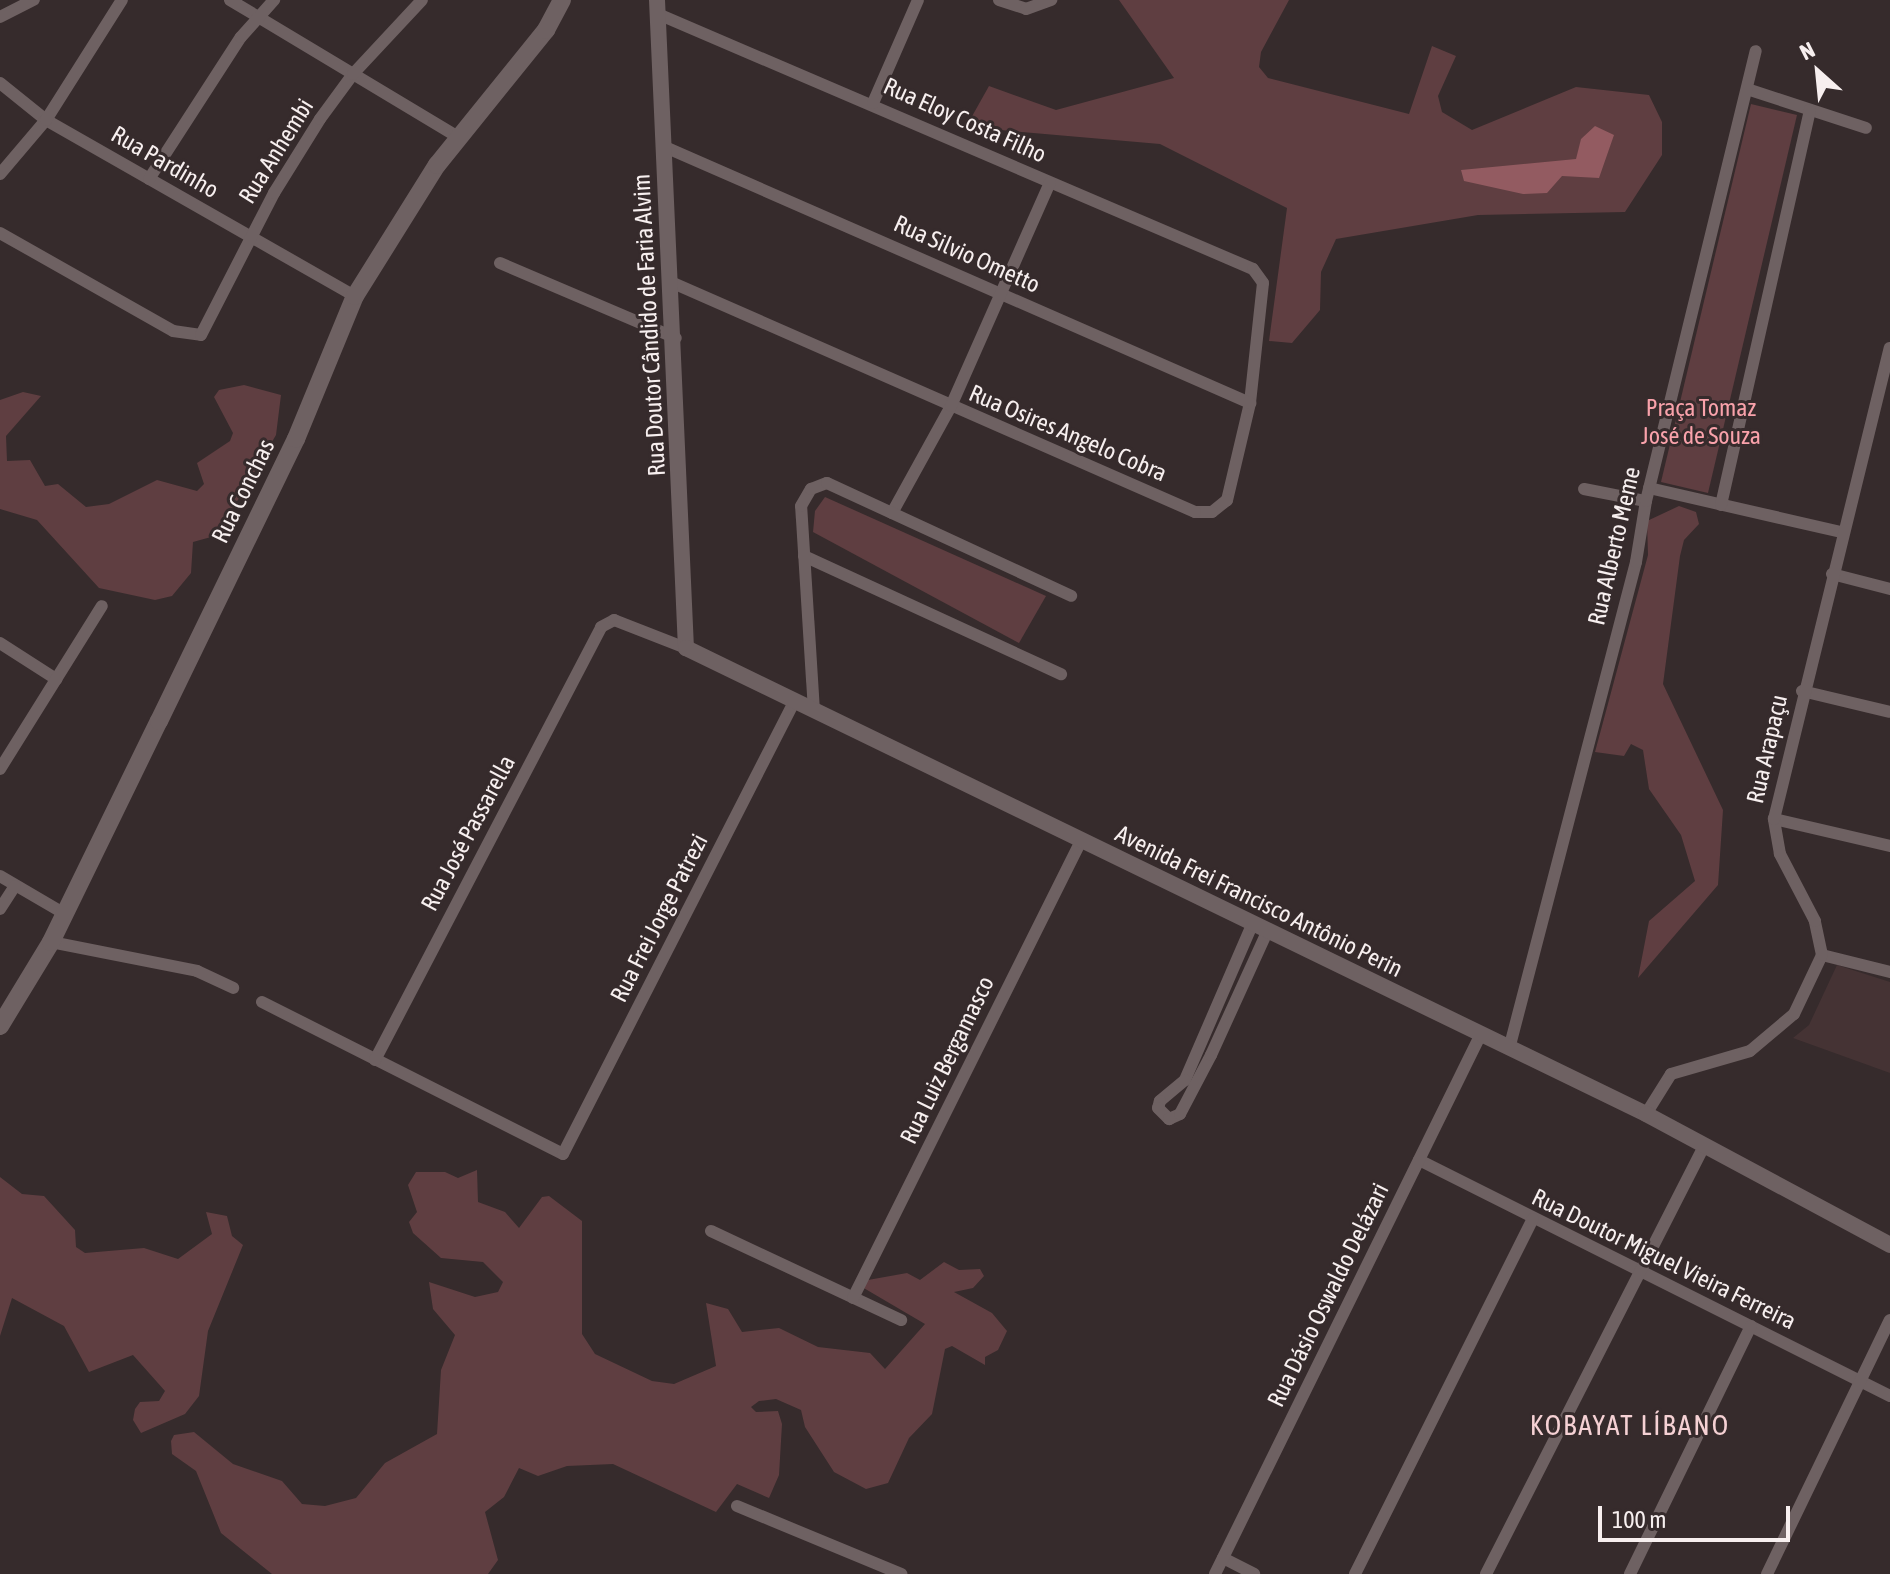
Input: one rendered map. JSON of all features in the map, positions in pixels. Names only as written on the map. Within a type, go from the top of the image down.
[{"type":"main road","name":"Rua Conchas","points":[[0,1026],[51,942],[296,439],[355,296],[458,137],[546,30],[562,0]]},
{"type":"street","points":[[0,17],[34,0]]},
{"type":"street","points":[[0,174],[46,120],[122,0]]},
{"type":"street","points":[[230,0],[458,137]]},
{"type":"street","points":[[149,179],[241,37],[274,0]]},
{"type":"street","name":"Rua Anhembi","points":[[0,233],[190,337],[204,331],[251,236],[353,74],[422,0]]},
{"type":"street","points":[[873,103],[918,0]]},
{"type":"street","points":[[999,0],[1026,9],[1051,0]]},
{"type":"street","name":"Rua Eloy Costa Filho","points":[[658,7],[1050,183],[1253,269]]},
{"type":"street","name":"Rua Doutor Cândido de Faria Alvim","points":[[658,7],[676,338],[686,648]]},
{"type":"street","name":"Rua Alberto Meme","points":[[1509,1049],[1636,562],[1648,494],[1756,51]]},
{"type":"street","name":"Rua Pardinho","points":[[0,83],[46,120],[355,296]]},
{"type":"street","points":[[1747,89],[1866,128]]},
{"type":"street","points":[[1721,505],[1810,110]]},
{"type":"street","name":"Rua Silvio Ometto","points":[[665,147],[1250,403]]},
{"type":"street","points":[[892,513],[951,406],[1050,183]]},
{"type":"street","points":[[500,263],[676,338]]},
{"type":"street","name":"Rua Osires Angelo Cobra","points":[[673,283],[1195,512],[1212,512],[1227,500],[1250,403],[1263,283],[1253,269]]},
{"type":"street","name":"Rua Arapaçu","points":[[1822,955],[1815,921],[1780,854],[1774,819],[1841,532],[1890,348]]},
{"type":"street","points":[[814,711],[801,506],[811,489],[827,483],[1071,596]]},
{"type":"street","points":[[1584,489],[1648,494],[1721,505],[1841,532]]},
{"type":"street","points":[[804,556],[1061,674]]},
{"type":"street","points":[[1832,574],[1890,589]]},
{"type":"street","points":[[2,763],[102,606]]},
{"type":"street","name":"Avenida Frei Francisco Antônio Perin","points":[[601,627],[614,620],[686,648],[1646,1114],[1890,1245]]},
{"type":"street","name":"Rua José Passarella","points":[[375,1060],[601,627]]},
{"type":"street","points":[[0,643],[56,679]]},
{"type":"street","points":[[1802,691],[1890,712]]},
{"type":"street","name":"Rua Frei Jorge Patrezi","points":[[375,1060],[563,1154],[794,702]]},
{"type":"street","points":[[1774,819],[1890,846]]},
{"type":"street","name":"Rua Luiz Bergamasco","points":[[853,1298],[1081,841]]},
{"type":"street","points":[[0,876],[65,914]]},
{"type":"street","points":[[0,909],[15,886]]},
{"type":"street","points":[[1260,929],[1211,1055],[1180,1114],[1169,1119],[1158,1108],[1160,1101],[1185,1080],[1260,929]]},
{"type":"street","points":[[51,942],[197,971],[233,988]]},
{"type":"street","points":[[1646,1114],[1671,1074],[1733,1058],[1794,1014],[1822,955],[1890,972]]},
{"type":"street","points":[[262,1002],[375,1060]]},
{"type":"street","name":"Rua Dásio Oswaldo Delázari","points":[[1215,1574],[1480,1036]]},
{"type":"street","points":[[1486,1574],[1704,1147]]},
{"type":"street","name":"Rua Doutor Miguel Vieira Ferreira","points":[[1419,1160],[1890,1396]]},
{"type":"street","points":[[1355,1574],[1533,1219]]},
{"type":"street","points":[[711,1231],[901,1320]]},
{"type":"street","points":[[1767,1574],[1890,1320]]},
{"type":"street","points":[[1630,1574],[1751,1326]]},
{"type":"street","points":[[737,1506],[901,1574]]},
{"type":"street","points":[[1223,1558],[1254,1574]]},
{"type":"shaded area","points":[[1595,126],[1614,135],[1599,178],[1562,176],[1547,193],[1523,194],[1464,181],[1461,170],[1576,159],[1581,139]]},
{"type":"shaded area","points":[[1837,965],[1890,982],[1890,1073],[1793,1038],[1809,1025]]},
{"type":"green space","points":[[1119,0],[1289,0],[1261,52],[1259,67],[1268,78],[1409,114],[1432,46],[1456,56],[1438,96],[1442,112],[1472,130],[1576,87],[1649,95],[1662,122],[1662,155],[1625,212],[1478,215],[1336,239],[1321,272],[1320,310],[1292,343],[1269,341],[1287,208],[1160,144],[966,127],[989,86],[1056,110],[1174,78]]},
{"type":"green space","name":"Praça Tomaz José de Souza","points":[[1751,104],[1797,115],[1708,493],[1661,482]]},
{"type":"green space","points":[[244,385],[281,395],[276,435],[222,527],[211,537],[193,542],[191,573],[172,596],[155,600],[99,588],[37,520],[0,509],[0,400],[23,392],[41,396],[6,436],[7,461],[30,460],[45,486],[58,484],[86,507],[109,504],[157,480],[197,491],[204,484],[197,463],[230,441],[233,433],[214,397],[219,390]]},
{"type":"green space","points":[[825,497],[1046,596],[1019,643],[813,532],[815,511]]},
{"type":"green space","points":[[1679,506],[1696,512],[1699,524],[1684,540],[1680,556],[1663,684],[1723,810],[1718,885],[1638,978],[1649,921],[1695,881],[1681,835],[1649,789],[1643,750],[1631,744],[1624,756],[1595,752],[1648,555],[1647,521]]},
{"type":"green space","points":[[477,1170],[478,1202],[505,1212],[519,1228],[542,1197],[549,1196],[582,1221],[582,1334],[595,1354],[652,1381],[674,1384],[716,1366],[706,1303],[728,1309],[742,1332],[779,1328],[818,1347],[870,1353],[885,1369],[925,1324],[862,1287],[868,1280],[907,1273],[920,1280],[944,1262],[959,1270],[980,1269],[984,1276],[973,1288],[954,1292],[992,1313],[1007,1331],[998,1350],[985,1357],[985,1365],[952,1346],[945,1349],[932,1414],[909,1438],[888,1483],[866,1489],[834,1472],[805,1427],[801,1410],[776,1399],[759,1401],[751,1407],[756,1412],[778,1411],[782,1424],[779,1475],[769,1498],[737,1484],[716,1512],[613,1464],[567,1466],[538,1476],[519,1468],[504,1497],[485,1512],[498,1560],[488,1574],[272,1574],[221,1533],[196,1471],[172,1454],[174,1435],[194,1432],[233,1464],[282,1481],[302,1504],[325,1506],[356,1498],[385,1463],[437,1434],[441,1370],[455,1335],[433,1309],[429,1282],[475,1297],[498,1292],[503,1282],[483,1262],[441,1258],[413,1233],[409,1222],[417,1212],[408,1185],[416,1172],[445,1172],[458,1178]]},
{"type":"green space","points":[[0,1177],[22,1194],[44,1196],[75,1230],[76,1247],[85,1253],[144,1248],[178,1259],[212,1234],[206,1212],[227,1216],[232,1236],[243,1245],[208,1331],[199,1396],[185,1414],[141,1433],[133,1420],[135,1409],[140,1402],[159,1401],[165,1391],[133,1355],[89,1372],[64,1326],[12,1298],[0,1336]]},
{"type":"district","name":"KOBAYAT LÍBANO","points":[[1630,1425]]}]
